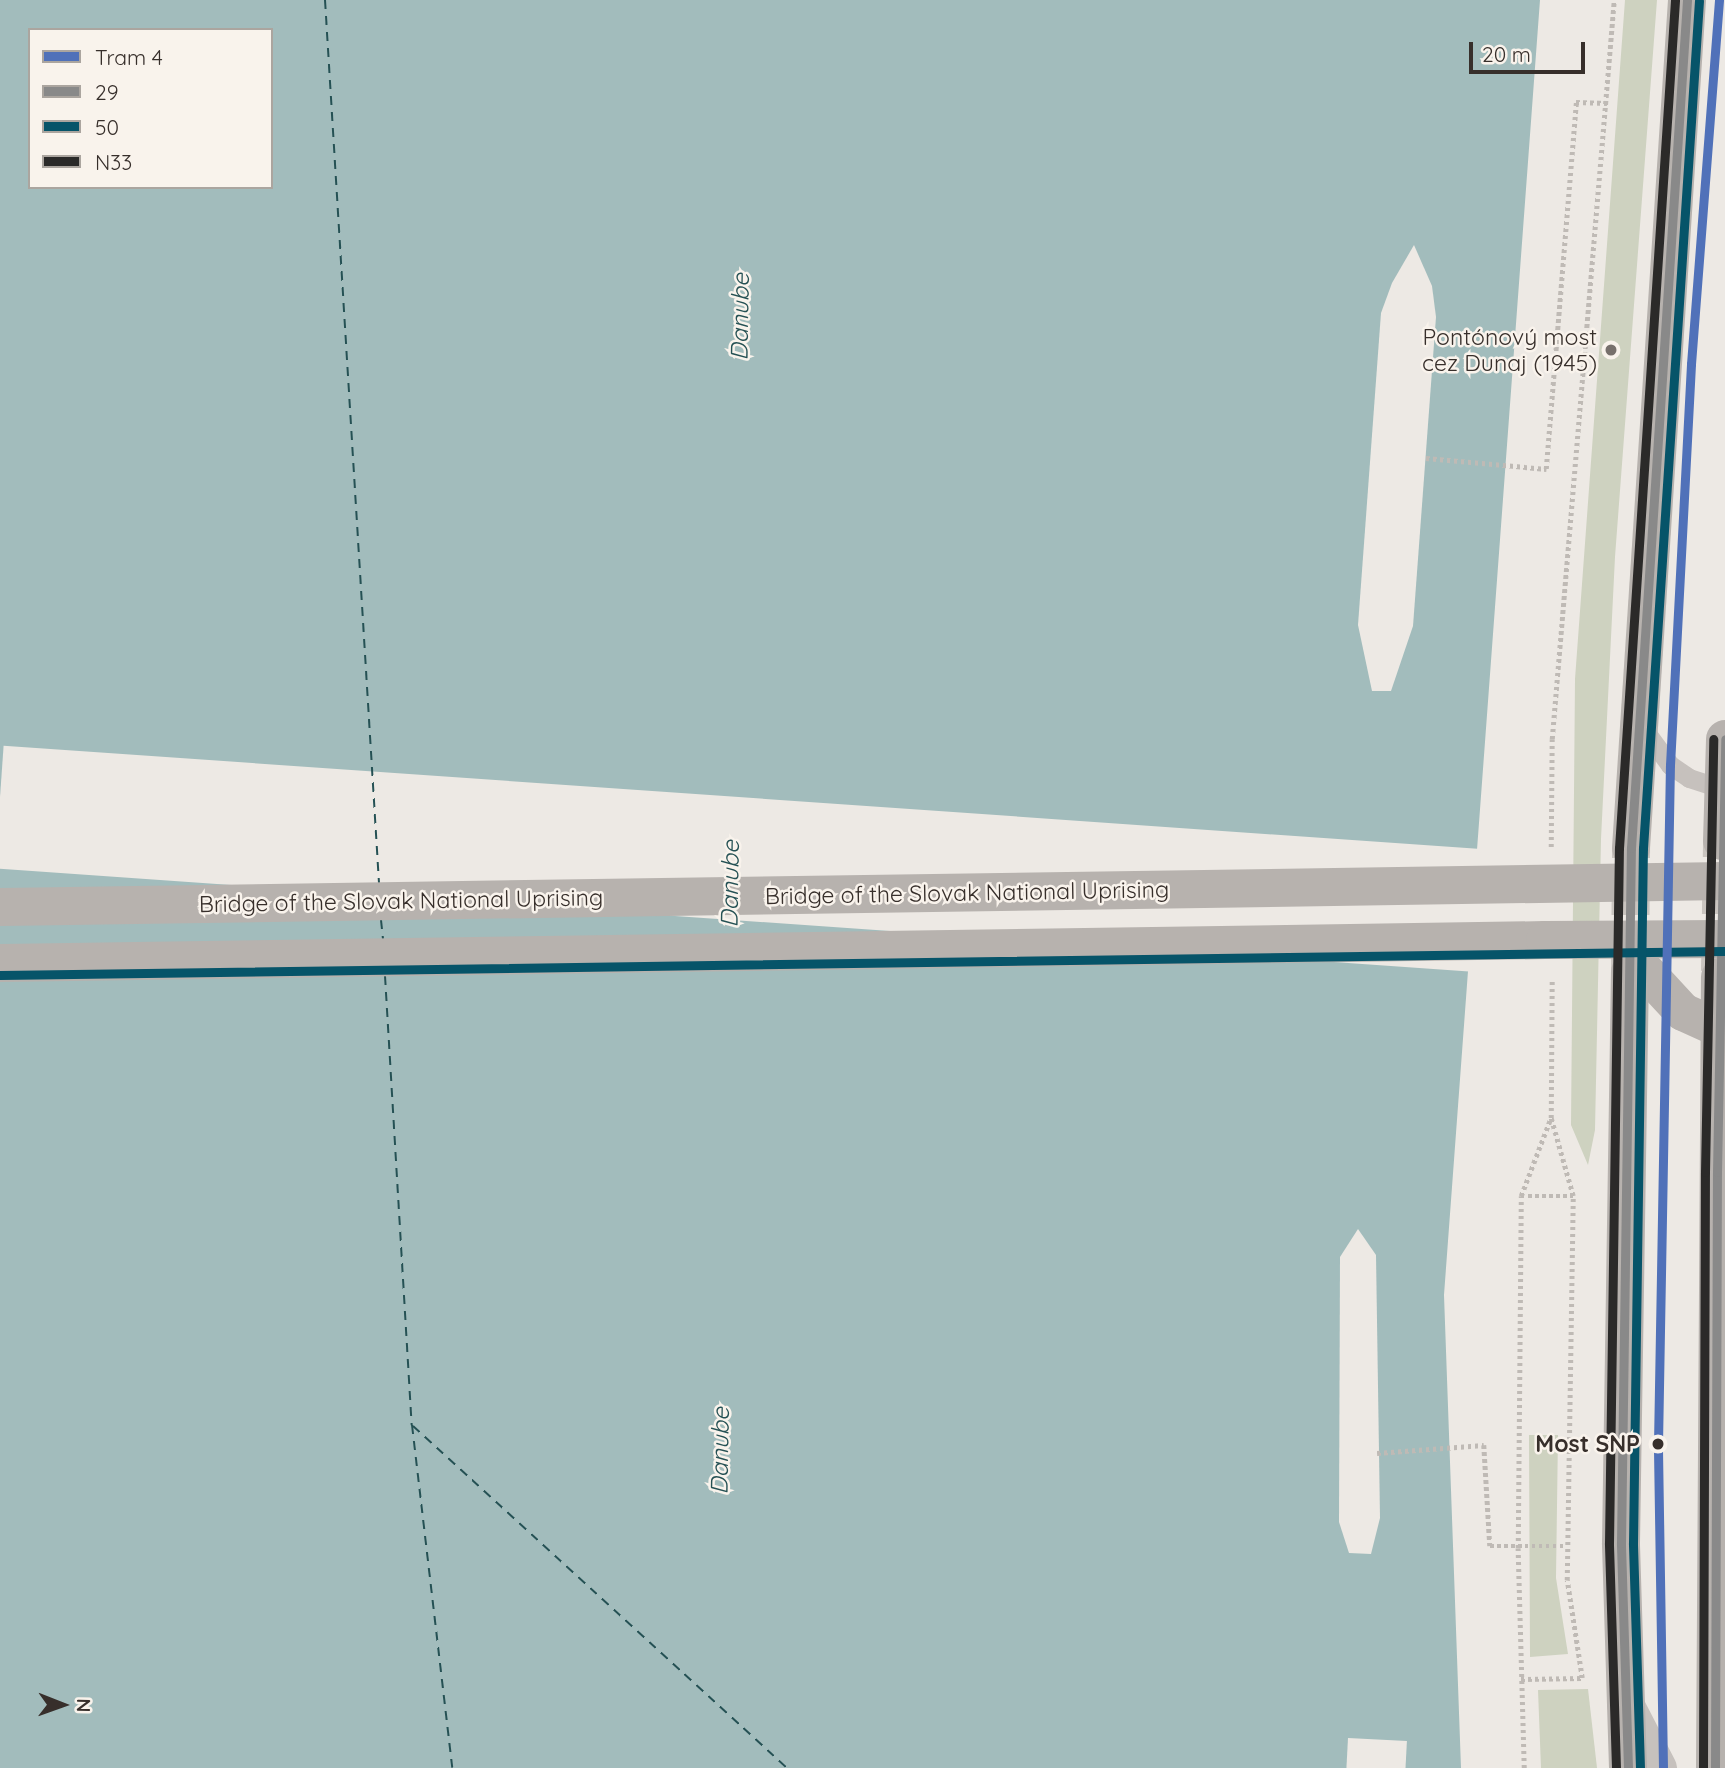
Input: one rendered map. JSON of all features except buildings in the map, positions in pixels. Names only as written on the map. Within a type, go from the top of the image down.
[{"type":"main road","points":[[1631,848],[1637,719],[1687,0]]},
{"type":"main road","points":[[1722,841],[1725,739]]},
{"type":"main road","name":"Bridge of the Slovak National Uprising","points":[[0,907],[1725,881]]},
{"type":"main road","points":[[0,962],[1725,939]]},
{"type":"main road","points":[[1628,1768],[1621,1543],[1638,972],[1683,1012],[1722,1030]]},
{"type":"main road","points":[[1715,1768],[1722,1030],[1720,977]]},
{"type":"street","points":[[1624,1703],[1658,1768]]},
{"type":"lane","points":[[1637,719],[1670,765],[1689,778],[1724,790]]},
{"type":"path","points":[[1551,848],[1552,739],[1614,0]]},
{"type":"path","points":[[1426,458],[1546,469],[1576,102],[1607,103]]},
{"type":"path","points":[[1521,1678],[1582,1678],[1567,1580],[1573,1196],[1551,1118],[1552,971]]},
{"type":"path","points":[[1524,1768],[1518,1548],[1521,1196],[1551,1118]]},
{"type":"path","points":[[1521,1196],[1573,1196]]},
{"type":"path","points":[[1377,1453],[1484,1445],[1490,1546],[1567,1546]]},
{"type":"green space","points":[[1625,0],[1657,0],[1615,557],[1601,839],[1595,1130],[1588,1165],[1571,1125],[1575,679]]},
{"type":"green space","points":[[1529,1435],[1558,1435],[1556,1578],[1568,1654],[1530,1657]]},
{"type":"green space","points":[[1588,1689],[1597,1768],[1541,1768],[1538,1690]]},
{"type":"water","name":"Danube","points":[[0,0],[1540,0],[1444,1295],[1461,1768],[0,1768]]},
{"type":"pier","points":[[1414,245],[1432,286],[1436,317],[1413,626],[1391,691],[1372,691],[1358,625],[1381,313],[1392,283]]},
{"type":"pier","points":[[4,746],[1481,849],[1472,972],[0,869]]},
{"type":"pier","points":[[1358,1229],[1376,1255],[1380,1518],[1371,1554],[1349,1553],[1339,1522],[1340,1257]]},
{"type":"pier","points":[[1348,1738],[1407,1741],[1406,1768],[1346,1768]]},
{"type":"ferry route","points":[[325,0],[379,883]]},
{"type":"ferry route","points":[[381,920],[383,939]]},
{"type":"ferry route","points":[[385,976],[412,1425],[452,1768]]},
{"type":"ferry route","points":[[413,1426],[787,1768]]},
{"type":"tunnel","points":[[1720,971],[1722,841]]},
{"type":"tunnel","points":[[1630,972],[1631,848]]},
{"type":"tram line","name":"4","points":[[1663,1768],[1658,1444],[1670,765],[1691,364],[1719,0]]},
{"type":"transit line","name":"N33","points":[[1616,1768],[1609,1543],[1619,848],[1675,0]]},
{"type":"transit line","name":"29","points":[[1628,1768],[1621,1543],[1631,848],[1687,0]]},
{"type":"transit line","name":"50","points":[[1640,1768],[1633,1543],[1643,848],[1699,1]]},
{"type":"transit line","name":"N33","points":[[1703,1768],[1705,1172],[1713,739]]},
{"type":"transit line","name":"29","points":[[1715,1768],[1717,1172],[1725,739]]},
{"type":"transit line","name":"50","points":[[0,975],[1725,951]]},
{"type":"place","name":"Pontónový most cez Dunaj (1945)","points":[[1611,350]]},
{"type":"place","name":"Most SNP","points":[[1658,1444]]}]
